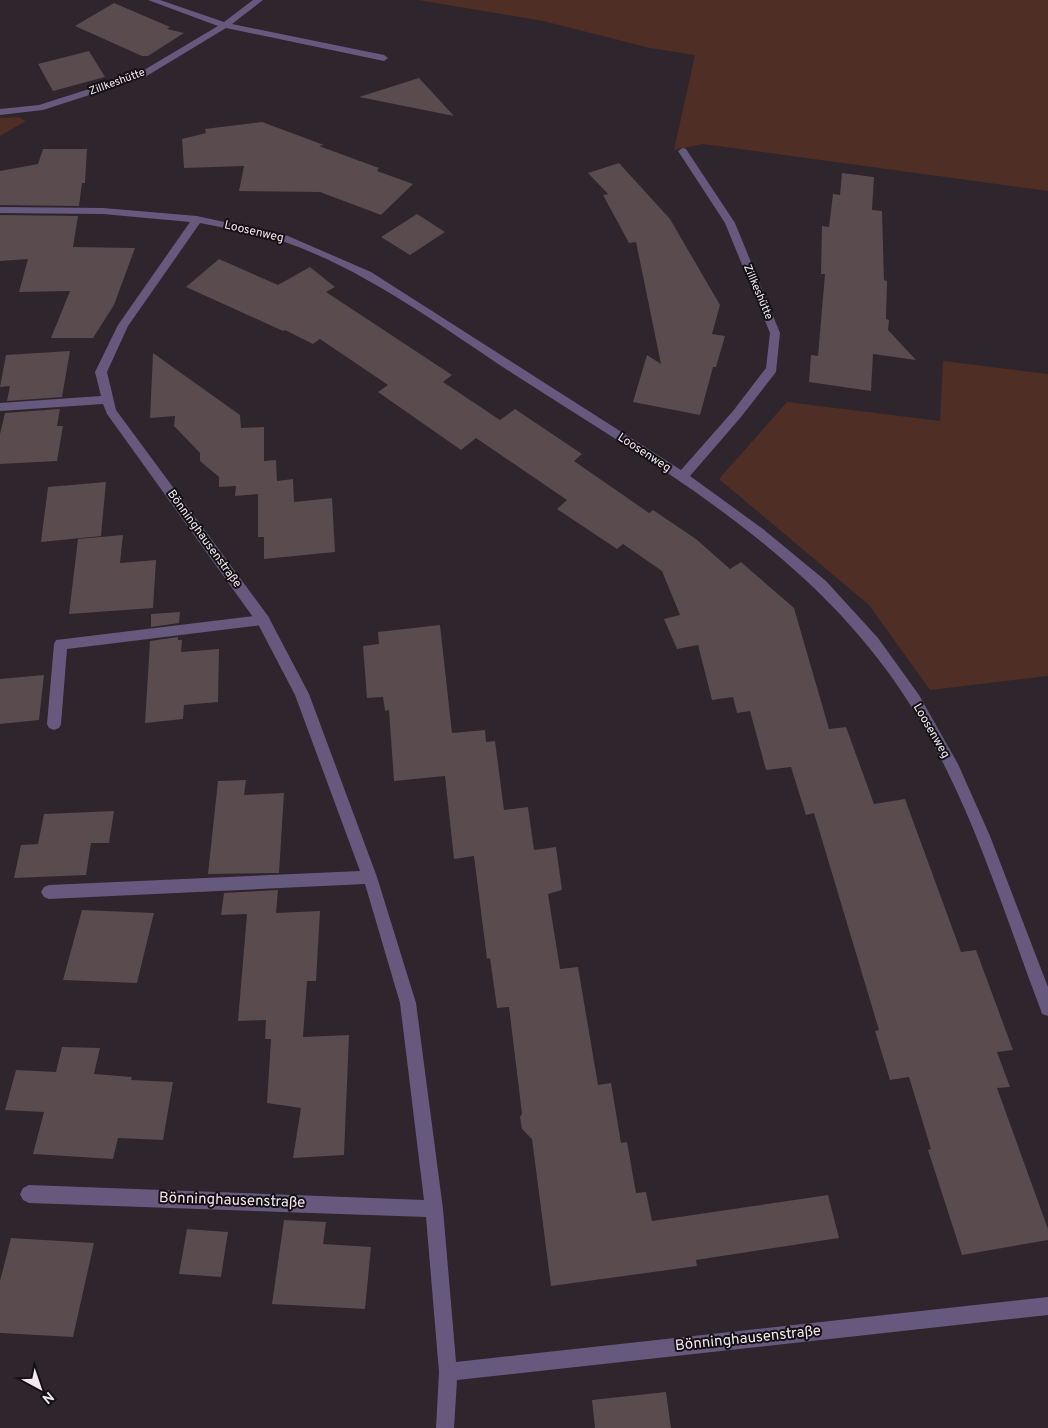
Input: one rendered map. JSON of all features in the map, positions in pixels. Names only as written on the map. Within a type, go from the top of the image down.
[{"type":"street","points":[[152,0],[224,25],[384,58]]},
{"type":"street","name":"Zillkeshütte","points":[[0,112],[40,108],[142,75],[224,25],[259,0]]},
{"type":"street","name":"Zillkeshütte","points":[[682,477],[737,414],[772,369],[776,333],[730,223],[683,151]]},
{"type":"street","name":"Loosenweg","points":[[0,210],[103,211],[197,220],[284,238],[367,274],[682,477],[759,532],[821,585],[873,642],[914,700],[953,768],[984,836],[1048,1008]]},
{"type":"street","name":"Bönninghausenstraße","points":[[197,220],[152,281],[123,325],[101,372],[106,400],[111,411],[262,620],[302,694],[370,877],[408,1003],[434,1209],[448,1372],[445,1428]]},
{"type":"street","points":[[0,407],[106,400]]},
{"type":"street","points":[[54,724],[61,644],[262,620]]},
{"type":"street","points":[[49,892],[370,877]]},
{"type":"street","name":"Bönninghausenstraße","points":[[29,1194],[434,1209]]},
{"type":"street","name":"Bönninghausenstraße","points":[[448,1372],[1048,1306]]},
{"type":"shaded area","points":[[418,0],[1048,0],[1048,191],[703,144],[674,150],[695,55],[650,48],[543,21]]},
{"type":"shaded area","points":[[18,117],[26,121],[0,136],[0,118]]},
{"type":"shaded area","points":[[943,361],[1048,374],[1048,676],[930,690],[869,605],[719,479],[787,402],[940,421]]},
{"type":"building","points":[[114,3],[170,27],[167,29],[184,33],[148,56],[142,56],[75,26]]},
{"type":"building","points":[[89,51],[105,77],[53,91],[38,64]]},
{"type":"building","points":[[419,78],[454,116],[359,97]]},
{"type":"building","points":[[262,122],[324,145],[319,146],[379,168],[377,171],[413,184],[381,215],[320,192],[239,191],[244,166],[184,168],[182,139],[206,133],[205,129]]},
{"type":"building","points":[[43,149],[87,149],[85,183],[82,183],[79,206],[0,205],[0,171],[38,164]]},
{"type":"building","points":[[619,163],[670,219],[720,305],[712,334],[725,336],[716,367],[713,367],[700,415],[633,402],[647,355],[661,364],[636,242],[629,243],[603,195],[608,194],[588,173]]},
{"type":"building","points":[[842,173],[874,177],[872,210],[882,211],[884,280],[887,281],[886,319],[889,320],[888,330],[916,360],[873,354],[871,391],[809,382],[811,355],[818,356],[825,274],[821,274],[822,226],[829,227],[833,194],[840,195]]},
{"type":"building","points":[[417,214],[445,232],[410,255],[381,237]]},
{"type":"building","points":[[0,215],[78,216],[73,247],[135,248],[114,305],[93,338],[51,338],[70,291],[19,292],[28,259],[0,261]]},
{"type":"building","points":[[219,259],[278,285],[310,267],[335,287],[326,292],[452,375],[443,382],[500,420],[515,409],[582,454],[574,461],[649,513],[653,510],[696,539],[730,569],[741,562],[794,608],[829,729],[846,727],[874,804],[905,799],[961,952],[976,950],[1013,1050],[997,1052],[1010,1087],[997,1088],[1048,1229],[1048,1240],[962,1255],[928,1150],[931,1149],[909,1077],[890,1080],[875,1031],[879,1030],[814,813],[806,815],[791,767],[766,770],[750,711],[737,713],[733,697],[712,700],[698,645],[677,649],[664,619],[680,615],[662,571],[623,544],[617,549],[557,509],[567,500],[476,438],[461,450],[378,392],[388,385],[320,339],[313,344],[186,287]]},
{"type":"building","points":[[70,351],[62,397],[7,401],[10,386],[0,387],[6,355]]},
{"type":"building","points":[[153,353],[240,415],[241,428],[264,427],[264,461],[276,460],[277,481],[293,479],[294,502],[332,498],[335,552],[264,559],[264,537],[258,537],[258,494],[235,496],[236,486],[219,487],[219,477],[200,461],[200,453],[174,426],[175,416],[150,418]]},
{"type":"building","points":[[60,409],[57,426],[63,426],[57,461],[0,464],[0,434],[5,413]]},
{"type":"building","points":[[106,482],[101,536],[41,542],[48,487]]},
{"type":"building","points":[[123,535],[120,563],[156,560],[153,608],[69,614],[78,539]]},
{"type":"building","points":[[180,612],[179,623],[151,627],[151,614]]},
{"type":"building","points":[[440,625],[452,733],[485,730],[486,742],[495,741],[504,810],[528,807],[534,850],[556,847],[562,890],[548,894],[560,969],[578,967],[598,1085],[611,1083],[621,1143],[627,1142],[636,1193],[646,1192],[652,1221],[828,1195],[839,1238],[696,1260],[697,1266],[551,1286],[532,1139],[522,1129],[520,1117],[522,1114],[509,1007],[497,1008],[490,958],[487,959],[474,856],[454,859],[445,776],[394,781],[389,710],[385,711],[383,697],[367,698],[363,646],[379,644],[378,632]]},
{"type":"building","points":[[178,637],[178,640],[182,640],[181,652],[219,649],[218,702],[184,705],[183,719],[145,723],[150,641]]},
{"type":"building","points":[[44,675],[39,720],[0,724],[0,679]]},
{"type":"building","points":[[246,780],[244,795],[284,793],[279,873],[208,874],[218,781]]},
{"type":"building","points":[[114,811],[109,843],[91,843],[86,875],[14,878],[21,845],[38,844],[44,814]]},
{"type":"building","points":[[278,890],[276,913],[320,911],[316,981],[307,981],[303,1037],[349,1035],[344,1155],[293,1158],[301,1108],[267,1103],[271,1039],[265,1039],[266,1020],[238,1021],[247,914],[221,915],[224,893]]},
{"type":"building","points":[[82,910],[154,913],[137,983],[63,980]]},
{"type":"building","points":[[62,1047],[100,1048],[94,1074],[132,1077],[131,1080],[173,1082],[163,1140],[118,1138],[113,1159],[33,1154],[44,1112],[5,1110],[16,1070],[56,1072]]},
{"type":"building","points":[[284,1220],[326,1222],[323,1244],[371,1247],[365,1309],[272,1304]]},
{"type":"building","points":[[187,1229],[228,1232],[221,1277],[179,1274]]},
{"type":"building","points":[[11,1238],[94,1243],[73,1337],[0,1333],[0,1281]]},
{"type":"building","points":[[666,1392],[671,1428],[595,1428],[592,1400]]}]
